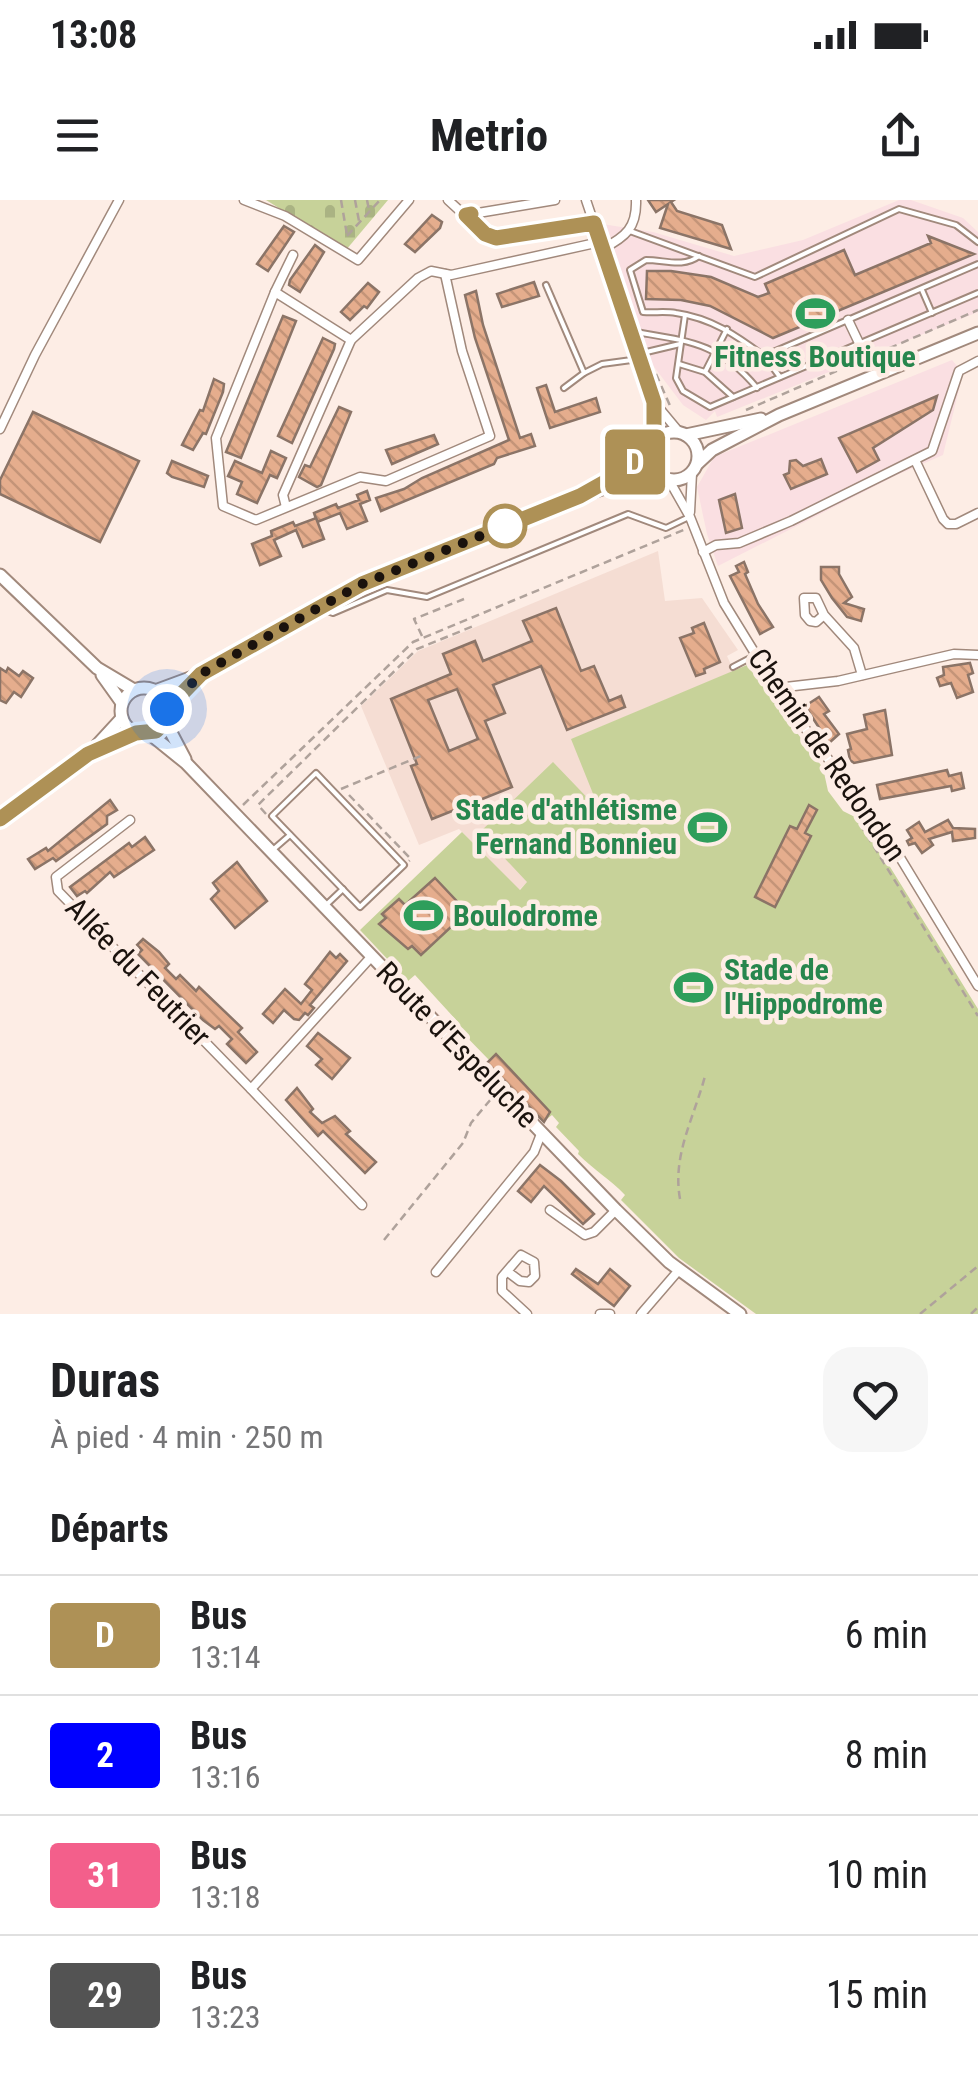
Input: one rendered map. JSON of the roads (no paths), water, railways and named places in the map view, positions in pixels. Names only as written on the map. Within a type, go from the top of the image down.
[{"type":"main road","points":[[96,668],[134,690],[155,691],[201,674],[362,584],[580,496],[626,481],[685,478],[712,450],[780,414],[978,333]]},
{"type":"main road","points":[[580,496],[628,469],[665,433],[780,414]]},
{"type":"main road","points":[[682,433],[698,450],[695,468]]},
{"type":"main road","points":[[652,446],[651,465],[665,479]]},
{"type":"main road","points":[[0,575],[96,668],[122,704],[122,718],[136,733]]},
{"type":"main road","points":[[88,754],[136,733],[150,734],[201,674]]},
{"type":"main road","points":[[122,704],[134,690]]},
{"type":"main road","points":[[155,691],[166,702],[166,715]]},
{"type":"main road","name":"Route d'Espeluche","points":[[166,715],[186,763]]},
{"type":"main road","points":[[0,820],[88,754],[122,718]]},
{"type":"main road","name":"Route d'Espeluche","points":[[150,734],[186,763],[616,1210],[680,1270],[740,1314]]},
{"type":"street","points":[[0,428],[119,200]]},
{"type":"street","points":[[244,200],[285,216],[358,260],[409,200]]},
{"type":"street","points":[[448,200],[485,234],[496,238],[594,223]]},
{"type":"street","points":[[466,215],[555,200]]},
{"type":"street","points":[[586,200],[654,402],[652,446]]},
{"type":"street","points":[[286,507],[283,495],[351,340],[418,278],[432,271],[445,274],[601,245],[630,231],[637,202]]},
{"type":"street","points":[[293,255],[216,438],[223,506],[256,520],[360,477],[386,481],[490,436],[462,351],[445,274]]},
{"type":"street","points":[[275,292],[351,340]]},
{"type":"street","points":[[848,320],[859,343]]},
{"type":"street","points":[[703,552],[716,545],[739,543],[791,522],[932,451],[959,371],[978,361]]},
{"type":"street","points":[[654,402],[682,433]]},
{"type":"street","points":[[915,460],[942,519],[956,524],[978,513]]},
{"type":"street","name":"Chemin de Redondon","points":[[691,521],[695,468]]},
{"type":"street","name":"Chemin de Redondon","points":[[665,479],[691,521],[724,603],[756,656],[890,842],[978,986]]},
{"type":"street","points":[[824,615],[854,648],[862,675]]},
{"type":"street","points":[[777,688],[862,675],[954,654],[978,655]]},
{"type":"street","name":"Allée du Feutrier","points":[[130,820],[56,877],[58,890],[362,1205]]},
{"type":"street","points":[[251,1088],[372,956]]},
{"type":"street","points":[[436,1272],[534,1152],[541,1134]]},
{"type":"street","points":[[550,1210],[585,1235],[594,1232],[616,1210]]},
{"type":"street","points":[[641,1314],[680,1270]]},
{"type":"street","points":[[508,1272],[502,1277],[502,1291],[526,1314]]},
{"type":"street","points":[[600,1314],[610,1314]]},
{"type":"lane","points":[[630,231],[755,277],[900,210],[956,225],[978,242]]},
{"type":"lane","points":[[700,256],[692,262],[672,264],[646,260],[630,270],[643,312],[685,315],[727,329],[764,356],[780,377]]},
{"type":"lane","points":[[764,356],[978,264]]},
{"type":"lane","points":[[546,285],[584,373]]},
{"type":"lane","points":[[921,288],[932,313]]},
{"type":"lane","points":[[685,315],[676,378],[683,391],[710,407],[978,293]]},
{"type":"lane","points":[[705,372],[727,329]]},
{"type":"lane","points":[[630,331],[716,351],[743,370],[758,388]]},
{"type":"lane","points":[[564,388],[602,364],[638,357],[681,341]]},
{"type":"lane","points":[[677,364],[705,372],[733,397]]},
{"type":"lane","points":[[318,608],[333,613],[386,590],[428,597],[628,514],[666,528],[691,521]]},
{"type":"lane","points":[[732,667],[756,656]]},
{"type":"lane","points":[[316,773],[404,865],[360,907],[290,835],[272,816],[316,773]]},
{"type":"lane","points":[[272,851],[290,835]]},
{"type":"lane","points":[[325,906],[343,889]]},
{"type":"place","name":"Fitness Boutique","points":[[815,313]]},
{"type":"place","name":"Stade d'athlétisme Fernand Bonnieu","points":[[707,827]]},
{"type":"place","name":"Boulodrome","points":[[423,916]]},
{"type":"place","name":"Stade de l'Hippodrome","points":[[694,987]]}]
